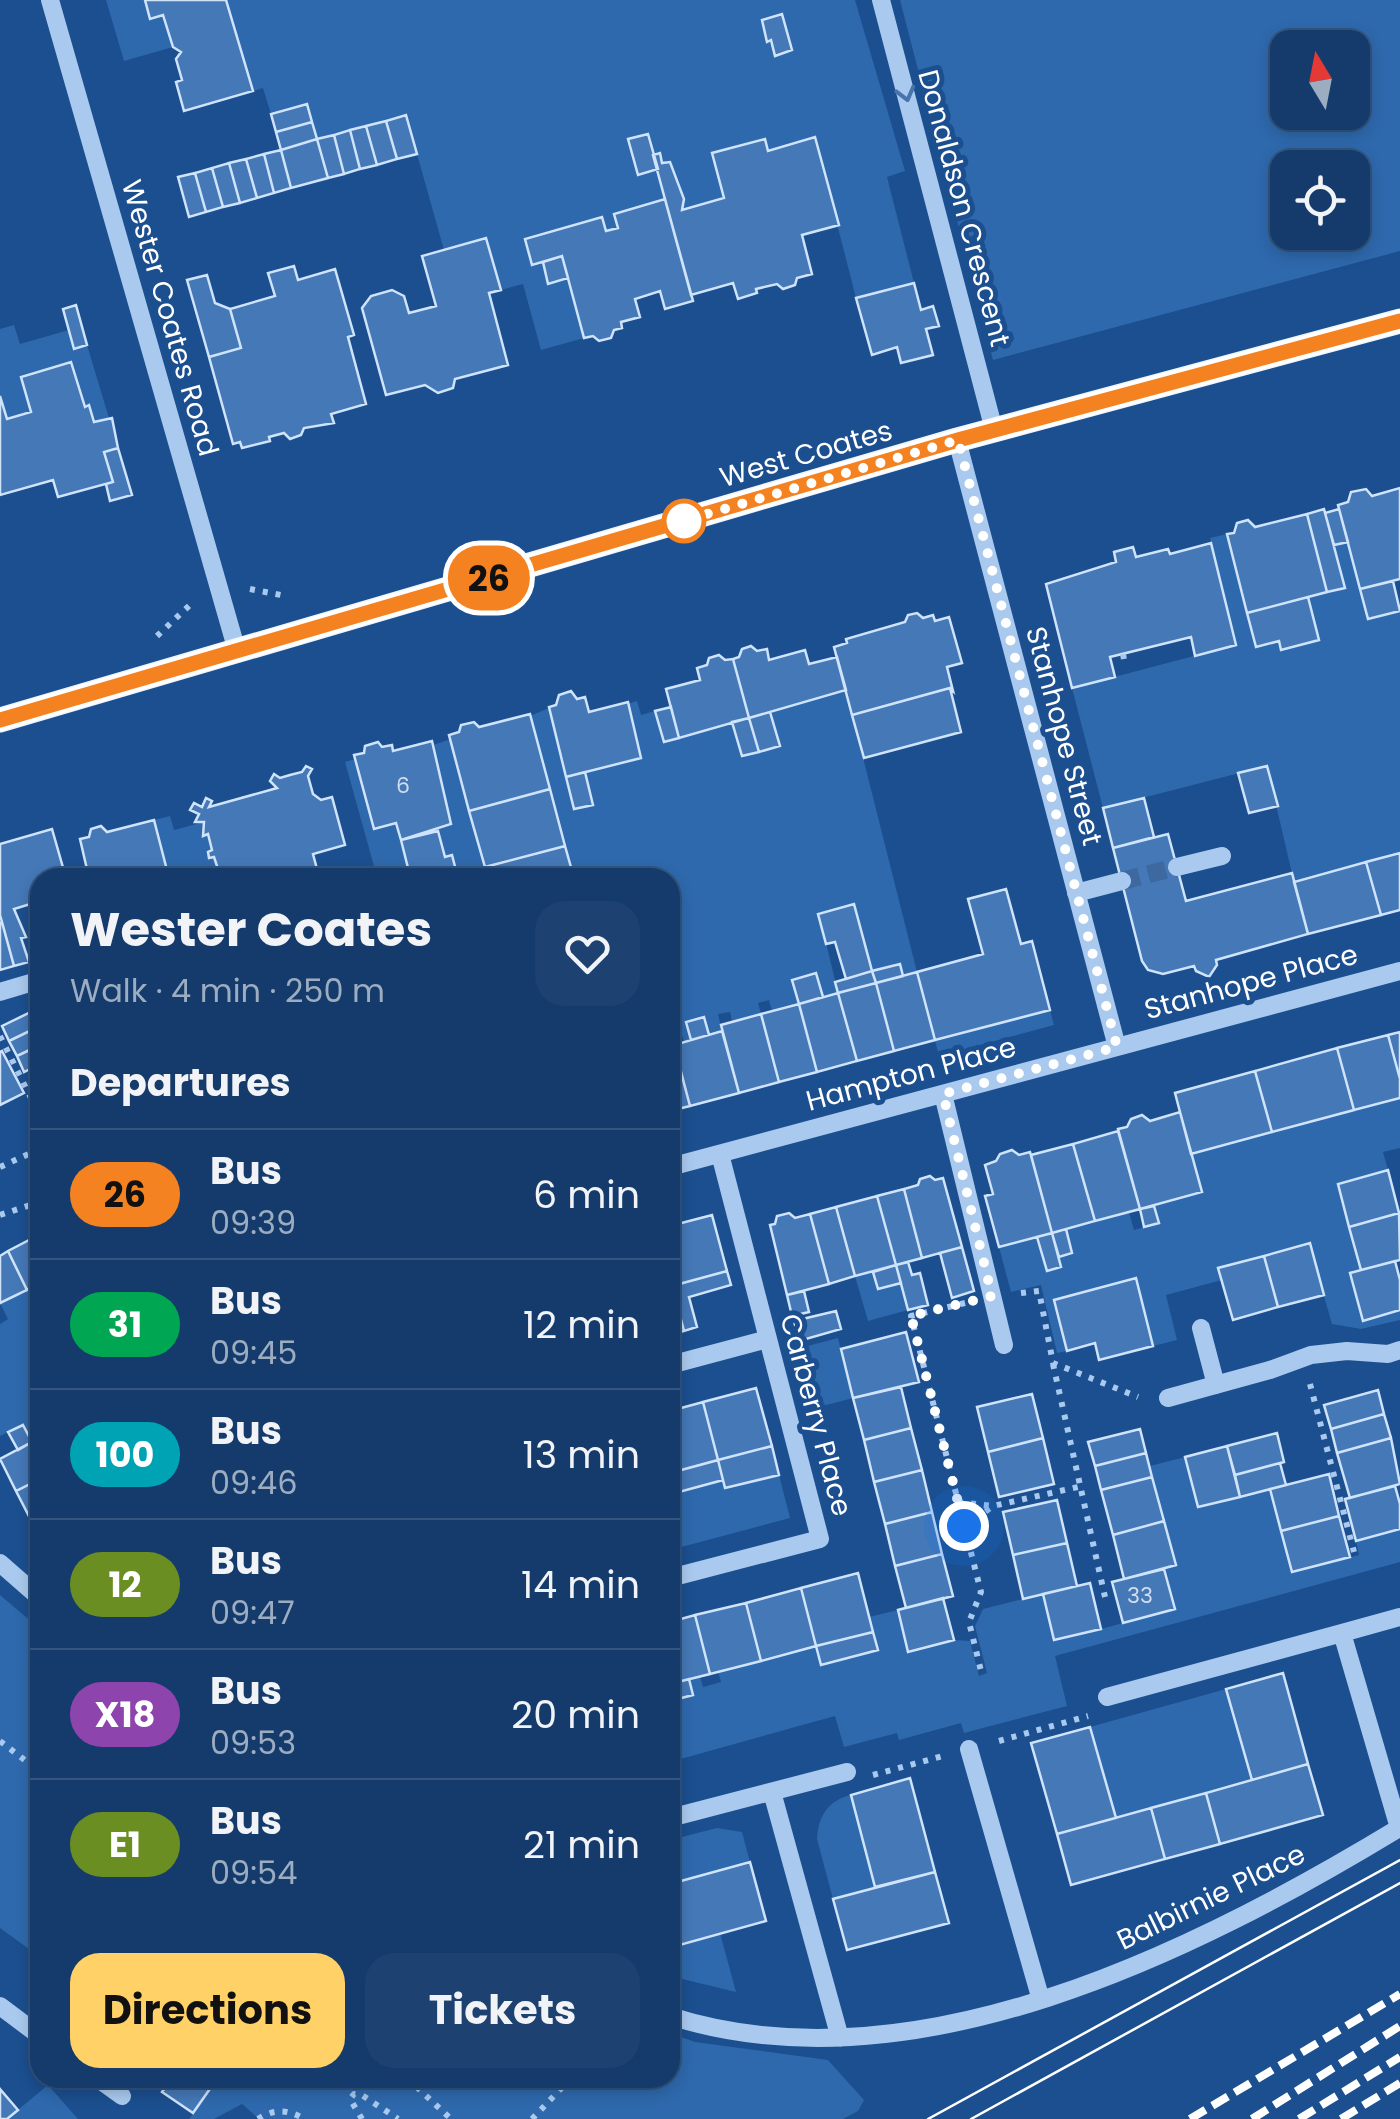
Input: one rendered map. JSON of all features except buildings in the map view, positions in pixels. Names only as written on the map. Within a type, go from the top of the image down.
[{"type":"main road","name":"West Coates","points":[[0,720],[958,440],[1400,321]]},
{"type":"street","name":"Wester Coates Road","points":[[50,0],[237,651]]},
{"type":"street","name":"Donaldson Crescent","points":[[881,0],[994,430]]},
{"type":"street","name":"Stanhope Street","points":[[958,440],[1117,1047]]},
{"type":"street","points":[[1177,867],[1222,856]]},
{"type":"street","points":[[1076,893],[1122,882]]},
{"type":"street","name":"Stanhope Place","points":[[1117,1047],[1400,971]]},
{"type":"street","points":[[0,992],[30,983]]},
{"type":"street","name":"Hampton Place","points":[[680,1164],[1117,1047]]},
{"type":"street","points":[[943,1094],[1004,1345]]},
{"type":"street","name":"Carberry Place","points":[[680,1575],[820,1539],[720,1154]]},
{"type":"street","points":[[1201,1328],[1216,1385]]},
{"type":"street","points":[[680,1362],[768,1339]]},
{"type":"street","points":[[1168,1398],[1330,1352],[1388,1354],[1400,1350]]},
{"type":"street","points":[[0,1563],[30,1589]]},
{"type":"street","points":[[1107,1697],[1400,1616]]},
{"type":"street","name":"Balbirnie Place","points":[[680,2018],[746,2034],[840,2038],[909,2029],[1040,2000],[1134,1966],[1242,1916],[1400,1828],[1342,1633]]},
{"type":"street","points":[[968,1749],[1040,2000]]},
{"type":"street","points":[[680,1815],[847,1772]]},
{"type":"street","points":[[772,1792],[840,2038]]},
{"type":"street","points":[[0,2006],[30,2028]]},
{"type":"street","points":[[111,2088],[122,2096]]},
{"type":"path","points":[[141,641],[159,636],[194,601],[220,590]]},
{"type":"path","points":[[1123,654],[1125,665]]},
{"type":"path","points":[[0,1036],[30,1096]]},
{"type":"path","points":[[0,1168],[30,1153]]},
{"type":"path","points":[[0,1215],[30,1205]]},
{"type":"path","points":[[981,1671],[968,1622],[981,1592],[911,1316],[992,1296],[1038,1291],[1105,1597]]},
{"type":"path","points":[[1303,1358],[1354,1552]]},
{"type":"path","points":[[1053,1363],[1150,1402],[1168,1398]]},
{"type":"path","points":[[958,1502],[993,1506],[1078,1487]]},
{"type":"path","points":[[964,1526],[993,1506]]},
{"type":"path","points":[[0,1741],[30,1764]]},
{"type":"path","points":[[418,2088],[451,2119]]},
{"type":"path","points":[[532,2119],[561,2088]]},
{"type":"path","points":[[362,2119],[352,2106],[350,2099],[354,2094],[362,2095],[398,2119]]},
{"type":"path","points":[[258,2119],[267,2113],[284,2111],[304,2119]]},
{"type":"shaded area","points":[[106,0],[145,0],[150,18],[163,15],[173,47],[124,61]]},
{"type":"shaded area","points":[[226,0],[855,0],[905,171],[887,177],[914,283],[856,298],[815,138],[768,151],[764,139],[713,153],[724,198],[682,210],[684,199],[678,179],[674,179],[670,162],[662,163],[660,153],[653,155],[647,134],[628,139],[658,169],[665,199],[614,214],[618,228],[606,231],[601,217],[525,239],[532,264],[543,262],[548,284],[568,278],[584,338],[541,350],[523,284],[501,290],[486,239],[444,250],[406,115],[317,139],[307,104],[271,114],[263,88],[253,91]]},
{"type":"shaded area","points":[[900,0],[1400,0],[1400,251],[993,360]]},
{"type":"shaded area","points":[[14,325],[20,344],[69,330],[75,348],[87,345],[109,418],[94,422],[89,406],[85,407],[71,362],[21,377],[31,412],[7,419],[0,396],[0,329]]},
{"type":"shaded area","points":[[1227,534],[1256,647],[1279,641],[1282,650],[1318,641],[1308,597],[1345,588],[1334,545],[1348,542],[1368,619],[1400,611],[1400,853],[1294,882],[1267,766],[1103,808],[1072,688],[1236,645],[1210,538]]},
{"type":"shaded area","points":[[846,690],[917,972],[903,976],[900,964],[872,971],[854,904],[819,913],[838,993],[823,997],[816,973],[793,979],[799,1004],[772,1011],[769,1000],[758,1003],[761,1014],[732,1021],[730,1012],[718,1014],[722,1031],[709,1035],[704,1018],[687,1023],[691,1040],[684,1042],[680,1028],[680,868],[572,868],[530,716],[549,708],[575,809],[593,804],[585,772],[641,757],[628,704],[637,701],[641,715],[655,711],[664,742],[732,722],[742,756],[779,746],[770,712]]},
{"type":"shaded area","points":[[451,739],[485,868],[455,868],[452,856],[445,857],[437,828],[451,823],[433,745]]},
{"type":"shaded area","points":[[355,759],[374,829],[396,823],[408,868],[374,868],[345,762]]},
{"type":"shaded area","points":[[170,816],[174,830],[204,822],[203,835],[208,834],[212,850],[209,857],[214,857],[218,868],[167,868],[154,820]]},
{"type":"shaded area","points":[[1050,1010],[1054,1025],[939,1056],[935,1040]]},
{"type":"shaded area","points":[[1400,1098],[1400,1148],[1383,1152],[1388,1170],[1338,1184],[1361,1270],[1350,1274],[1362,1320],[1400,1310],[1400,1320],[1361,1329],[1332,1324],[1309,1244],[1219,1268],[1222,1280],[1166,1295],[1177,1340],[1153,1346],[1136,1279],[1055,1299],[1067,1351],[1057,1353],[1041,1285],[1011,1292],[999,1247],[1037,1237],[1047,1271],[1061,1267],[1059,1257],[1072,1252],[1066,1229],[1129,1212],[1134,1230],[1158,1223],[1154,1206],[1201,1192],[1191,1154]]},
{"type":"shaded area","points":[[873,1272],[878,1289],[901,1283],[908,1310],[868,1321],[855,1276]]},
{"type":"shaded area","points":[[30,1288],[30,1439],[23,1425],[0,1436],[0,1324],[8,1319],[0,1303]]},
{"type":"shaded area","points":[[838,1338],[853,1398],[815,1408],[800,1348]]},
{"type":"shaded area","points":[[1185,1457],[1198,1507],[1270,1489],[1292,1572],[1359,1555],[1356,1541],[1400,1529],[1400,1562],[1055,1656],[1067,1706],[964,1733],[961,1723],[899,1740],[897,1733],[844,1747],[835,1716],[680,1759],[680,1689],[689,1679],[700,1676],[703,1687],[721,1682],[718,1672],[816,1646],[821,1665],[877,1650],[869,1617],[898,1610],[909,1651],[954,1640],[970,1641],[979,1676],[987,1673],[975,1626],[983,1609],[1043,1594],[1101,1629],[1174,1609],[1164,1569],[1176,1565],[1150,1466]]},
{"type":"shaded area","points":[[779,1475],[790,1518],[680,1547],[680,1491],[723,1480],[726,1488]]},
{"type":"shaded area","points":[[0,1595],[30,1620],[30,1950],[0,1928]]},
{"type":"shaded area","points":[[1226,1689],[1252,1780],[1116,1818],[1090,1727]]},
{"type":"shaded area","points":[[851,1795],[875,1887],[833,1899],[818,1831],[830,1805]]},
{"type":"shaded area","points":[[717,1828],[742,1832],[750,1862],[680,1881],[680,1837]]},
{"type":"shaded area","points":[[720,1933],[736,1992],[680,1978],[680,1944]]},
{"type":"shaded area","points":[[680,2037],[828,2060],[864,2100],[858,2111],[843,2119],[259,2119],[242,2104],[214,2119],[189,2119],[211,2088],[680,2088]]},
{"type":"shaded area","points":[[44,2088],[51,2088],[78,2119],[7,2119]]},
{"type":"tunnel","points":[[1122,881],[1177,867]]},
{"type":"tram line","points":[[928,2119],[1400,1860]]},
{"type":"tram line","points":[[971,2119],[1400,1883]]},
{"type":"railway","points":[[1190,2119],[1400,1994]]},
{"type":"railway","points":[[1252,2119],[1400,2026]]},
{"type":"railway","points":[[1299,2119],[1400,2057]]},
{"type":"railway","points":[[1341,2119],[1400,2083]]},
{"type":"bus line","name":"26","points":[[0,720],[958,440],[1400,321]]},
{"type":"route","points":[[684,521],[670,525],[958,440],[1117,1047],[943,1094],[992,1296],[911,1316],[964,1526]]}]
